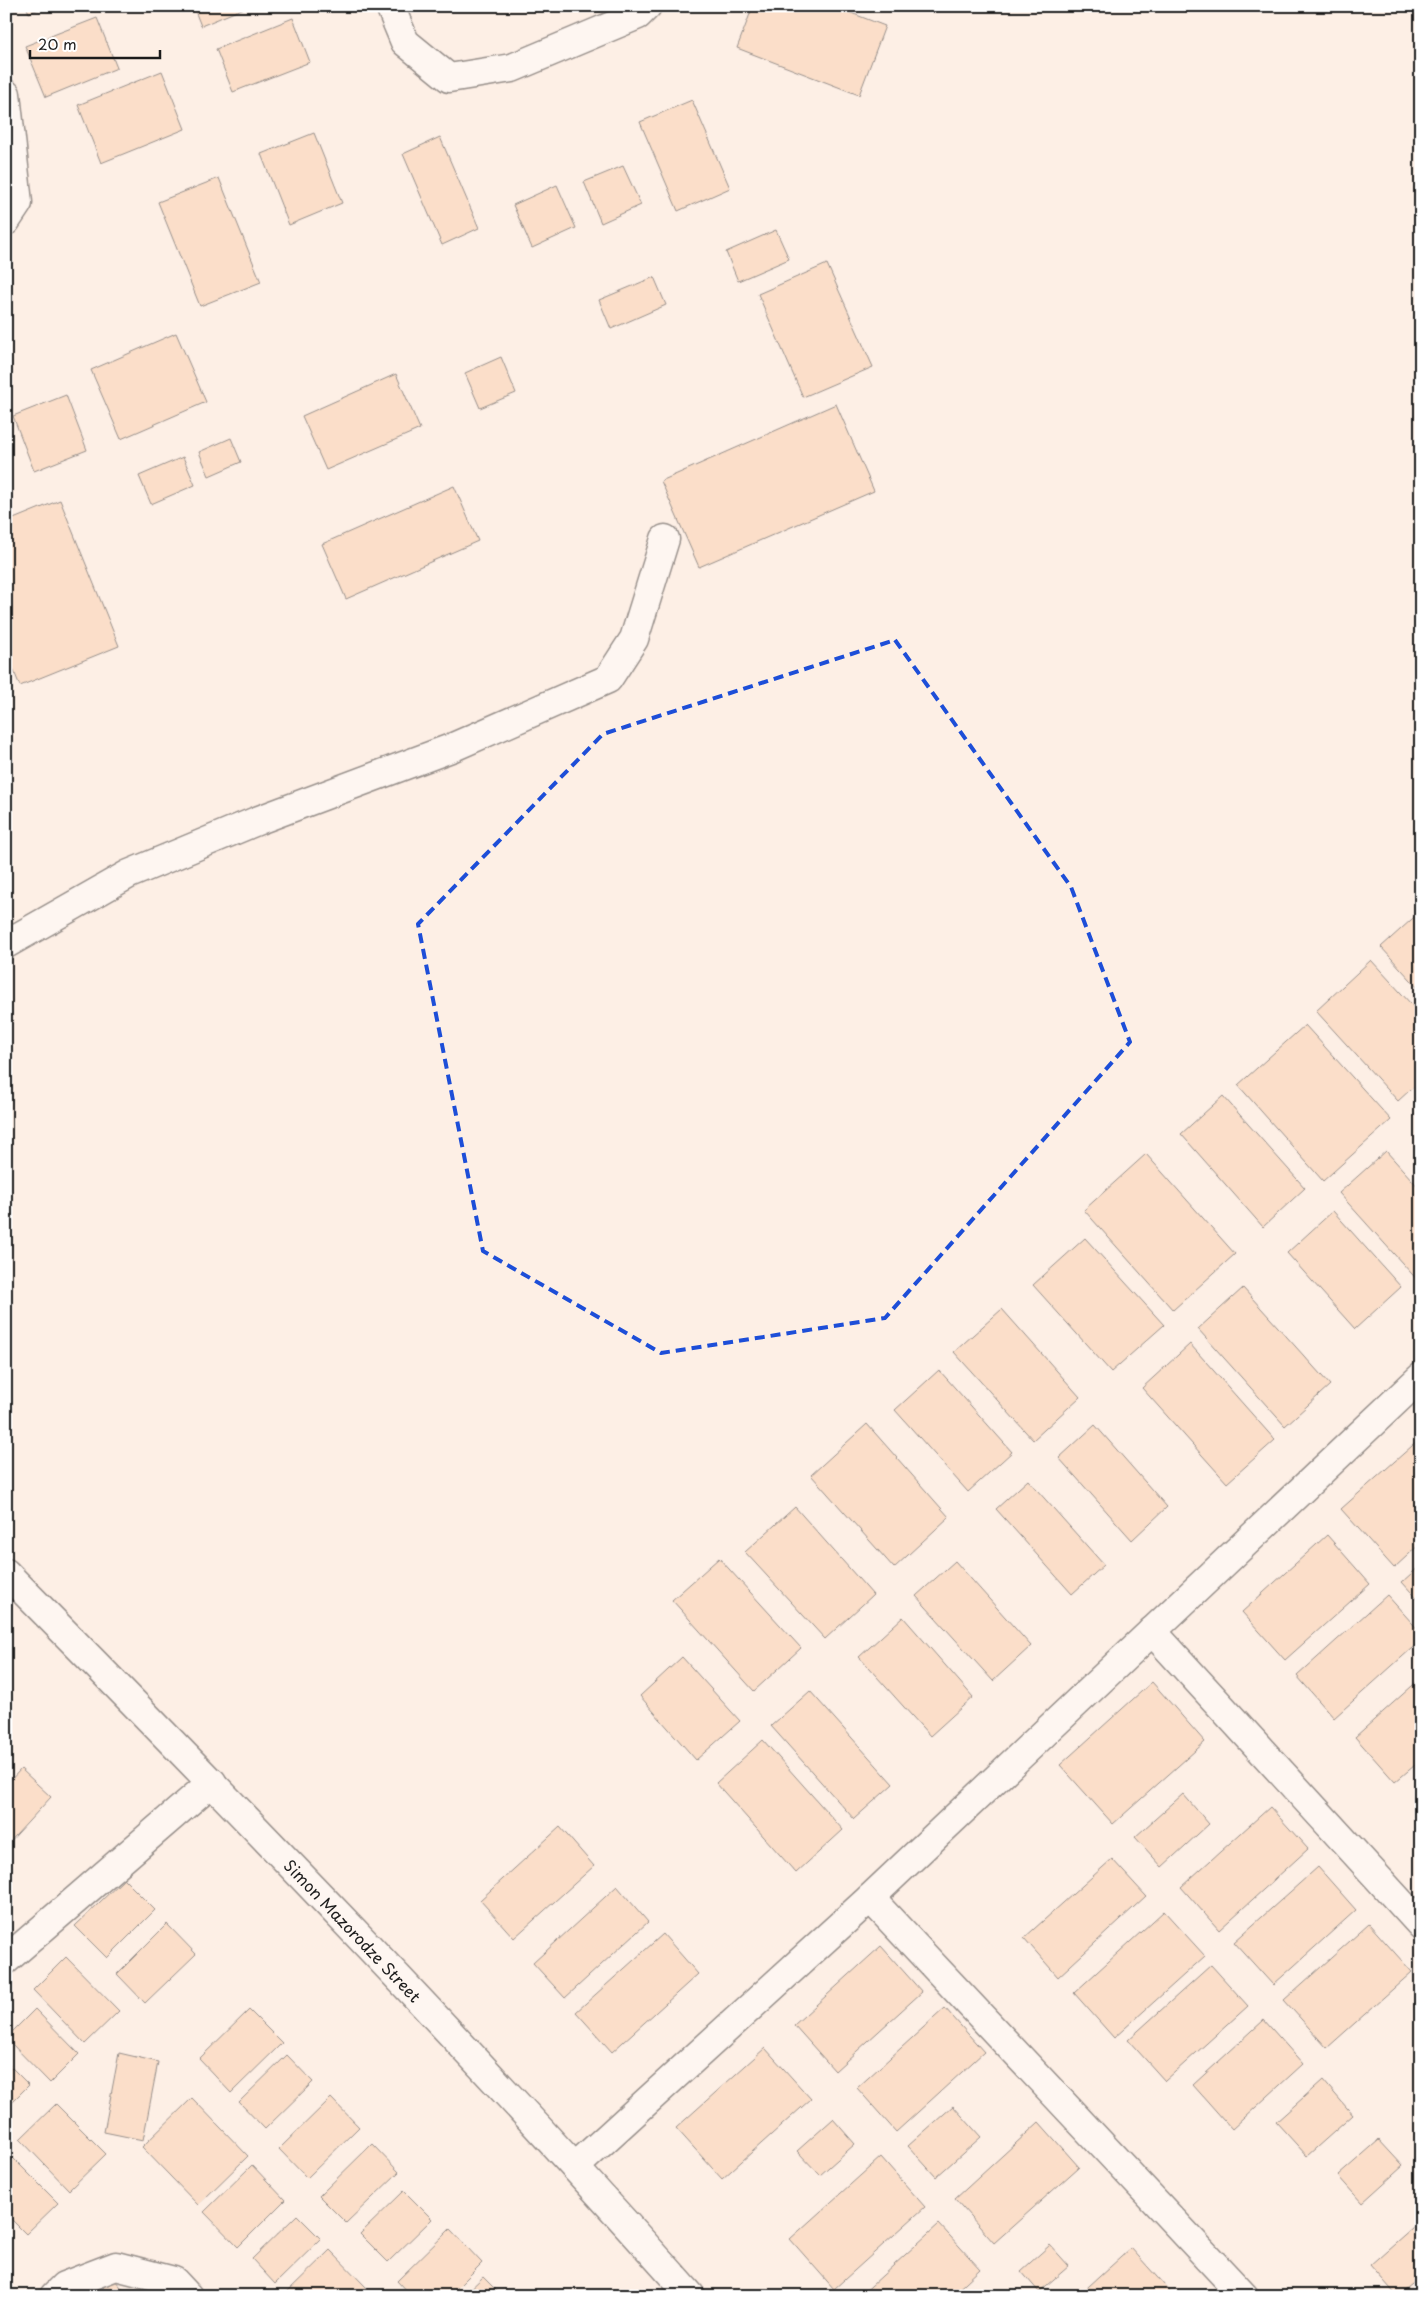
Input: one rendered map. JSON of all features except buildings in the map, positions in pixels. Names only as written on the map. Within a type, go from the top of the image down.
[{"type":"street","points":[[390,6],[405,42],[449,78],[512,68],[638,15],[647,6]]},
{"type":"street","points":[[6,94],[18,203],[6,221]]},
{"type":"street","points":[[6,944],[129,874],[259,820],[451,748],[608,679],[634,639],[665,539]]},
{"type":"street","points":[[576,2167],[870,1898],[1421,1377]]},
{"type":"street","name":"Simon Mazorodze Street","points":[[6,1573],[212,1782],[576,2167],[691,2296]]},
{"type":"street","points":[[1152,1631],[1421,1925]]},
{"type":"street","points":[[6,1960],[212,1782]]},
{"type":"street","points":[[870,1898],[1244,2296]]},
{"type":"street","points":[[54,2296],[64,2286],[116,2266],[174,2281],[188,2296]]},
{"type":"highlighted area","points":[[895,640],[1071,887],[1130,1042],[885,1318],[661,1353],[483,1251],[418,924],[603,734]]}]
